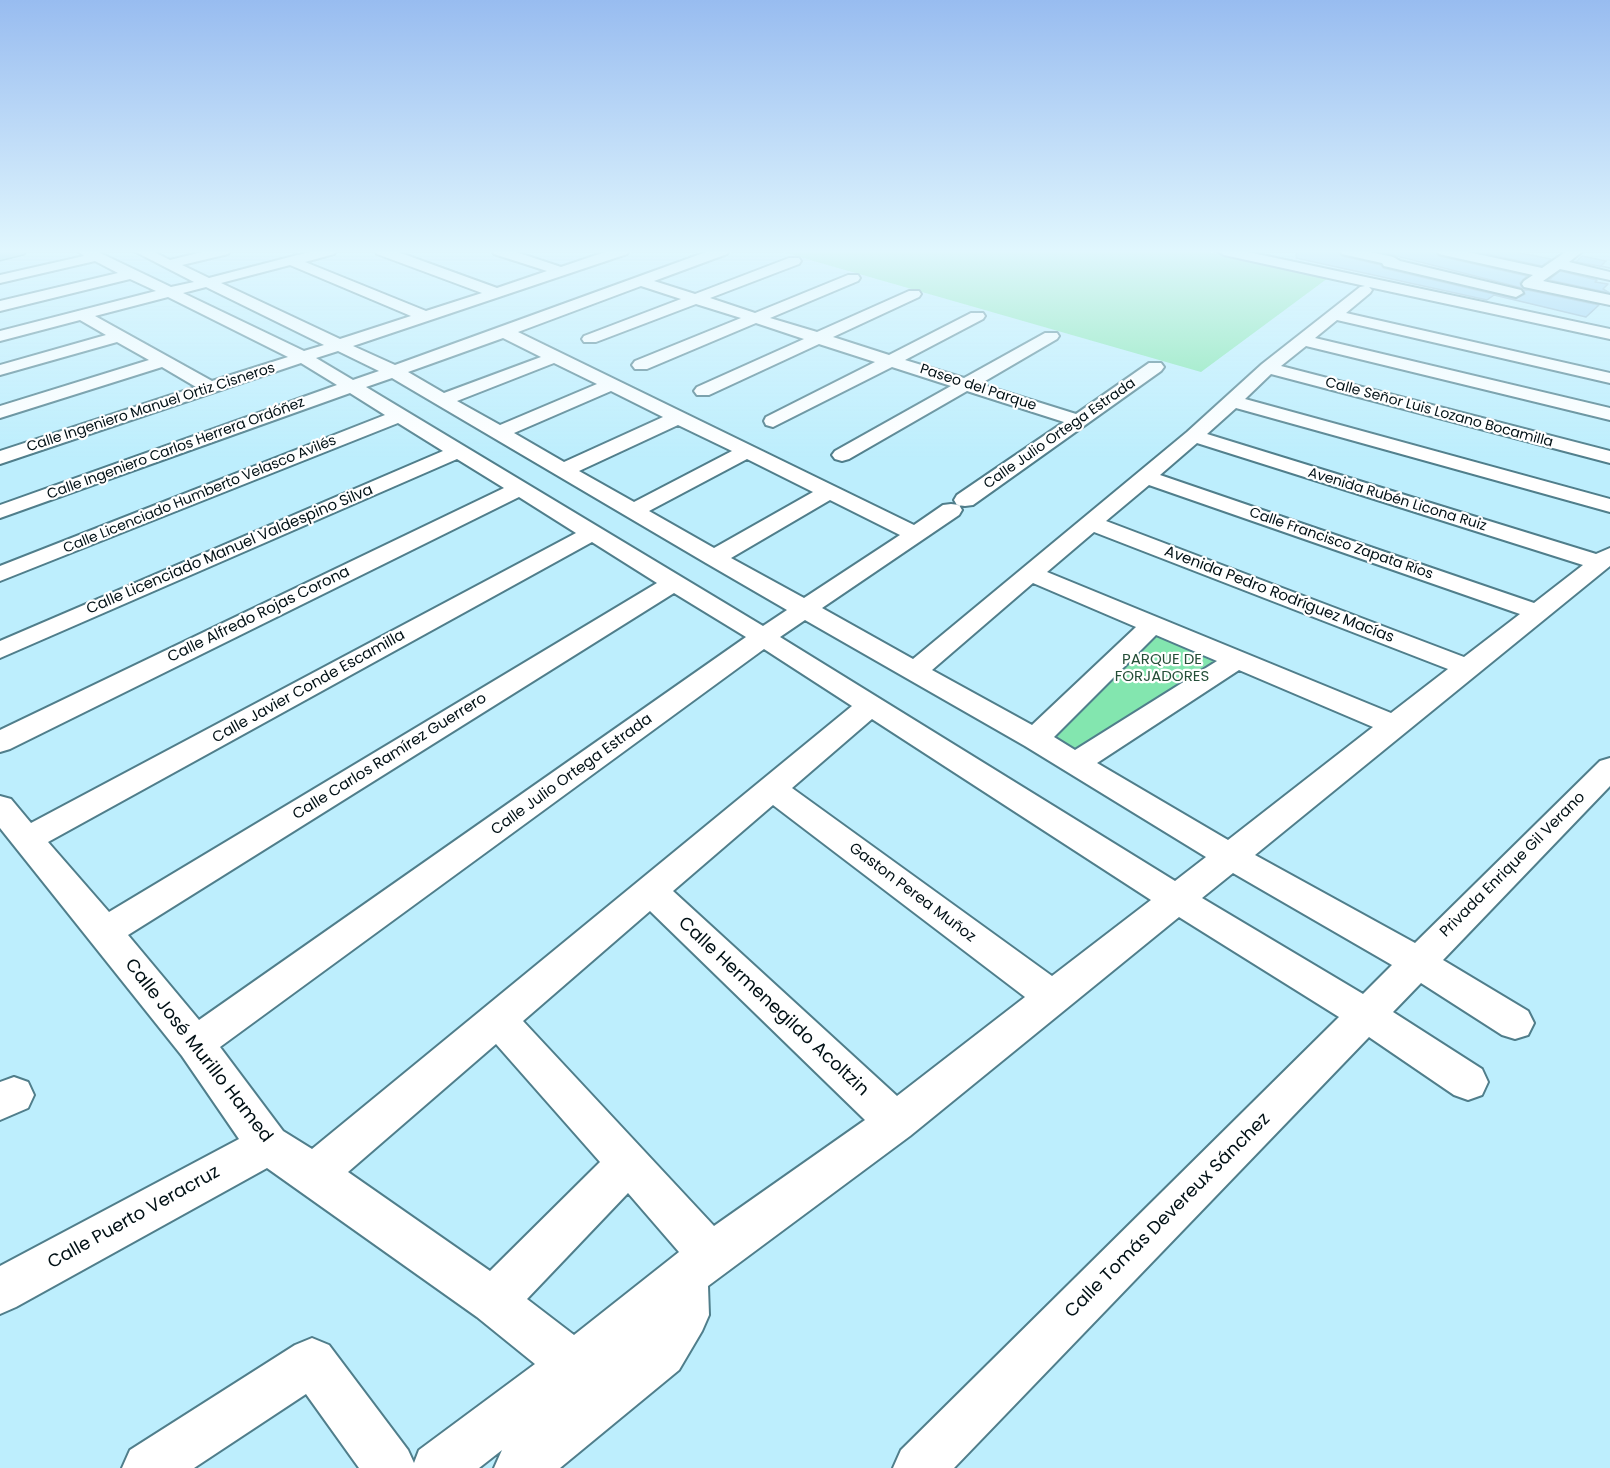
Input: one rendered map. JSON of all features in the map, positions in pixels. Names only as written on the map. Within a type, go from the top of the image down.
[{"type":"street","points":[[0,336],[64,320]]},
{"type":"street","points":[[90,320],[211,388]]},
{"type":"street","points":[[227,320],[302,357],[674,583],[1176,899],[1367,1016],[1468,1082]]},
{"type":"street","points":[[289,320],[393,371],[501,432],[714,558],[1075,762],[1230,856],[1417,962],[1515,1023]]},
{"type":"street","name":"Calle Ingeniero Manuel Ortiz Cisneros","points":[[0,458],[414,320]]},
{"type":"street","name":"Calle Ingeniero Carlos Herrera Ordóñez","points":[[0,512],[537,320]]},
{"type":"street","points":[[590,339],[640,320]]},
{"type":"street","points":[[641,365],[748,320]]},
{"type":"street","name":"Paseo del Parque","points":[[762,320],[1077,420]]},
{"type":"street","points":[[703,391],[858,320]]},
{"type":"street","points":[[773,421],[970,320]]},
{"type":"street","points":[[913,672],[1194,436],[1268,368],[1329,320]]},
{"type":"street","points":[[1355,320],[1610,378]]},
{"type":"street","points":[[1507,320],[1610,344]]},
{"type":"street","points":[[1542,320],[1610,334]]},
{"type":"street","points":[[504,332],[916,534]]},
{"type":"street","points":[[0,369],[120,336]]},
{"type":"street","points":[[842,455],[1051,336]]},
{"type":"street","points":[[1303,340],[1610,414]]},
{"type":"street","points":[[443,400],[555,357]]},
{"type":"street","points":[[0,412],[164,361]]},
{"type":"street","name":"Calle Julio Ortega Estrada","points":[[195,1044],[804,609],[916,534],[1155,367]]},
{"type":"street","name":"Calle Señor Luis Lozano Bocamilla","points":[[1268,368],[1610,457]]},
{"type":"street","points":[[501,432],[612,384]]},
{"type":"street","points":[[1232,400],[1610,506]]},
{"type":"street","name":"Calle Licenciado Humberto Velasco Avilés","points":[[0,574],[399,416]]},
{"type":"street","points":[[564,470],[679,417]]},
{"type":"street","name":"Avenida Rubén Licona Ruiz","points":[[1194,436],[1605,559]]},
{"type":"street","name":"Calle Licenciado Manuel Valdespino Silva","points":[[0,650],[459,451]]},
{"type":"street","points":[[633,511],[745,452]]},
{"type":"street","name":"Calle Francisco Zapata Ríos","points":[[1144,476],[1538,612]]},
{"type":"street","name":"Calle Alfredo Rojas Corona","points":[[0,742],[519,489]]},
{"type":"street","points":[[714,558],[828,492]]},
{"type":"street","name":"Avenida Pedro Rodríguez Macías","points":[[1089,522],[1469,668]]},
{"type":"street","name":"Calle Javier Conde Escamilla","points":[[26,840],[592,533]]},
{"type":"street","points":[[437,1468],[574,1365],[698,1265],[896,1122],[1605,559]]},
{"type":"street","points":[[1029,573],[1394,725]]},
{"type":"street","name":"Calle Carlos Ramírez Guerrero","points":[[105,932],[674,583]]},
{"type":"street","points":[[1035,739],[1153,624]]},
{"type":"street","points":[[1075,762],[1238,659]]},
{"type":"street","points":[[314,1174],[871,705]]},
{"type":"street","name":"Privada Enrique Gil Verano","points":[[1417,962],[1610,768]]},
{"type":"street","name":"Gaston Perea Muñoz","points":[[773,789],[1052,997]]},
{"type":"street","name":"Calle José Murillo Hamed","points":[[0,807],[195,1044],[268,1145],[314,1174],[493,1301],[574,1365]]},
{"type":"street","name":"Calle Hermenegildo Acoltzin","points":[[651,891],[896,1122]]},
{"type":"street","name":"Calle Tomás Devereux Sánchez","points":[[919,1468],[1367,1016],[1417,962]]},
{"type":"street","points":[[498,1019],[628,1164],[698,1265],[686,1315],[662,1353],[520,1468]]},
{"type":"street","name":"Calle Puerto Veracruz","points":[[0,1291],[268,1145]]},
{"type":"street","points":[[493,1301],[628,1164]]},
{"type":"street","points":[[148,1468],[312,1362],[390,1468]]},
{"type":"green space","points":[[1018,320],[1272,320],[1201,372]]},
{"type":"green space","name":"PARQUE DE FORJADORES","points":[[1158,633],[1231,660],[1076,757],[1041,738]]}]
